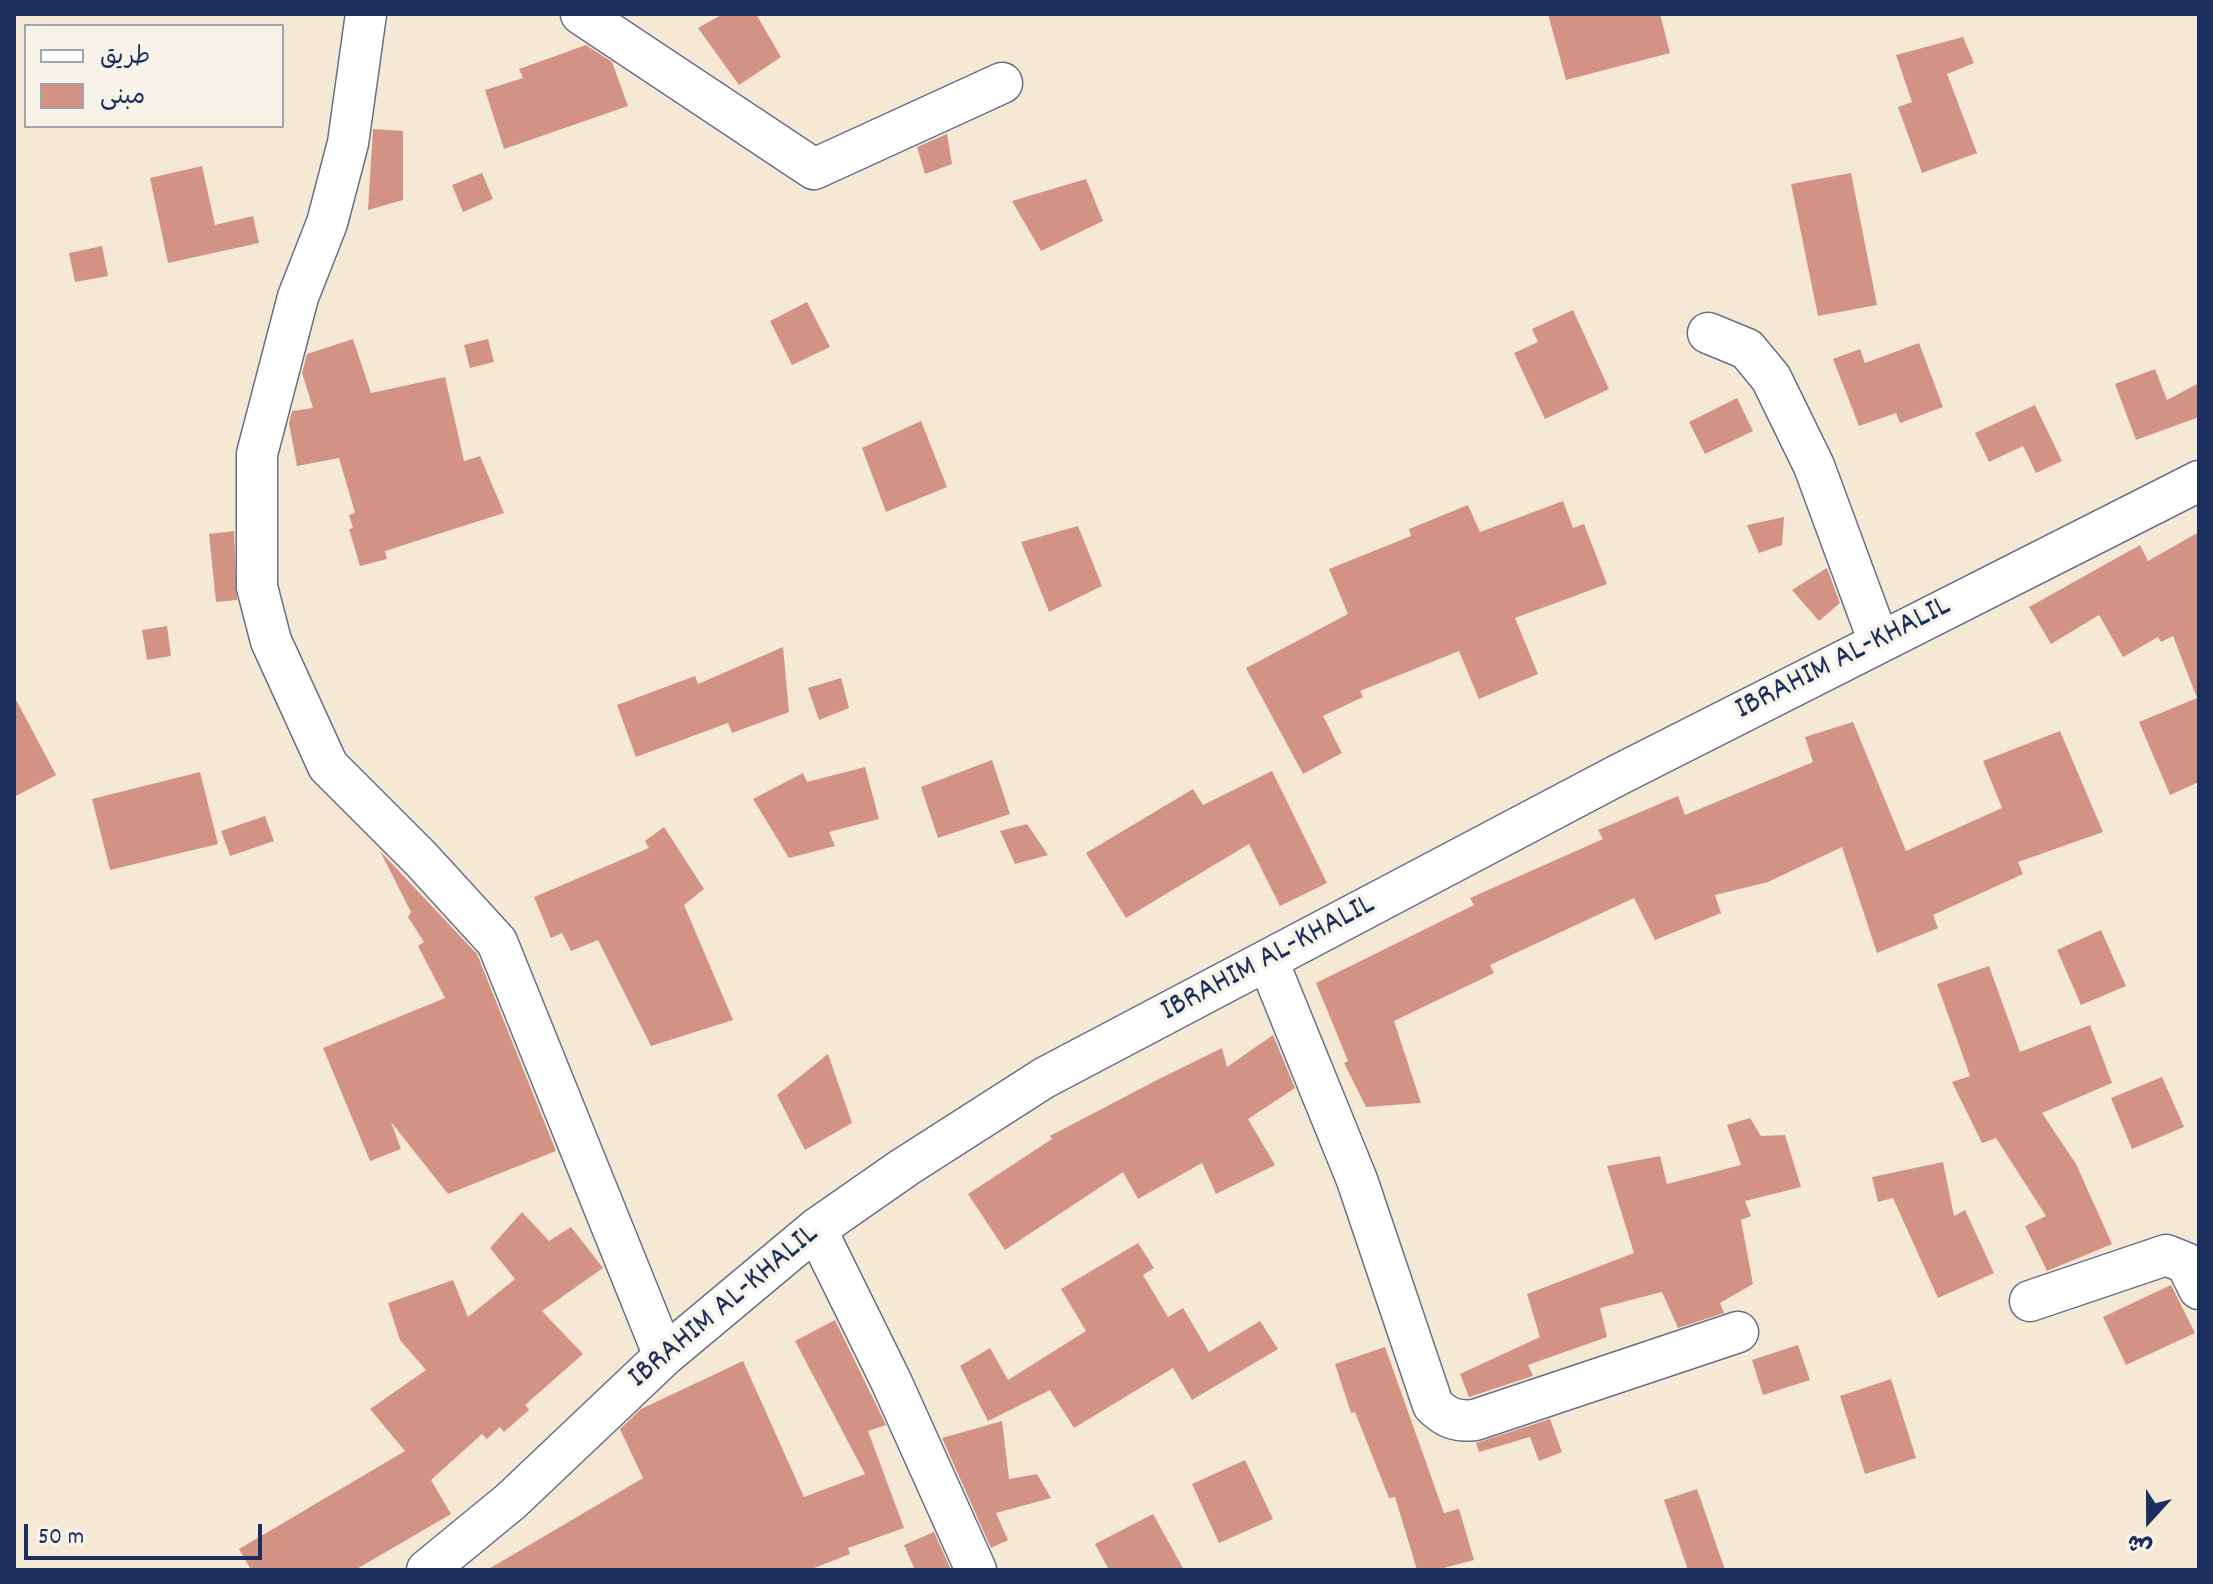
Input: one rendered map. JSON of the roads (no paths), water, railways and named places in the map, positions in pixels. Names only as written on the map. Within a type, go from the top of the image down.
[{"type":"street","points":[[366,14],[348,143],[327,223],[298,297],[257,454],[257,587],[271,641],[328,766],[442,880],[497,942],[664,1356]]},
{"type":"street","points":[[581,14],[814,169],[1002,83]]},
{"type":"street","points":[[1708,333],[1747,349],[1771,378],[1814,466],[1879,642]]},
{"type":"street","name":"IBRAHIM AL-KHALIL","points":[[427,1570],[511,1501],[664,1356],[816,1229],[905,1167],[1044,1078],[1879,642],[2199,481]]},
{"type":"street","points":[[1268,961],[1357,1180],[1433,1405],[1444,1416],[1458,1422],[1475,1420],[1738,1332]]},
{"type":"street","points":[[816,1229],[891,1381],[976,1570]]},
{"type":"street","points":[[2030,1301],[2166,1255],[2186,1263],[2199,1289]]}]
